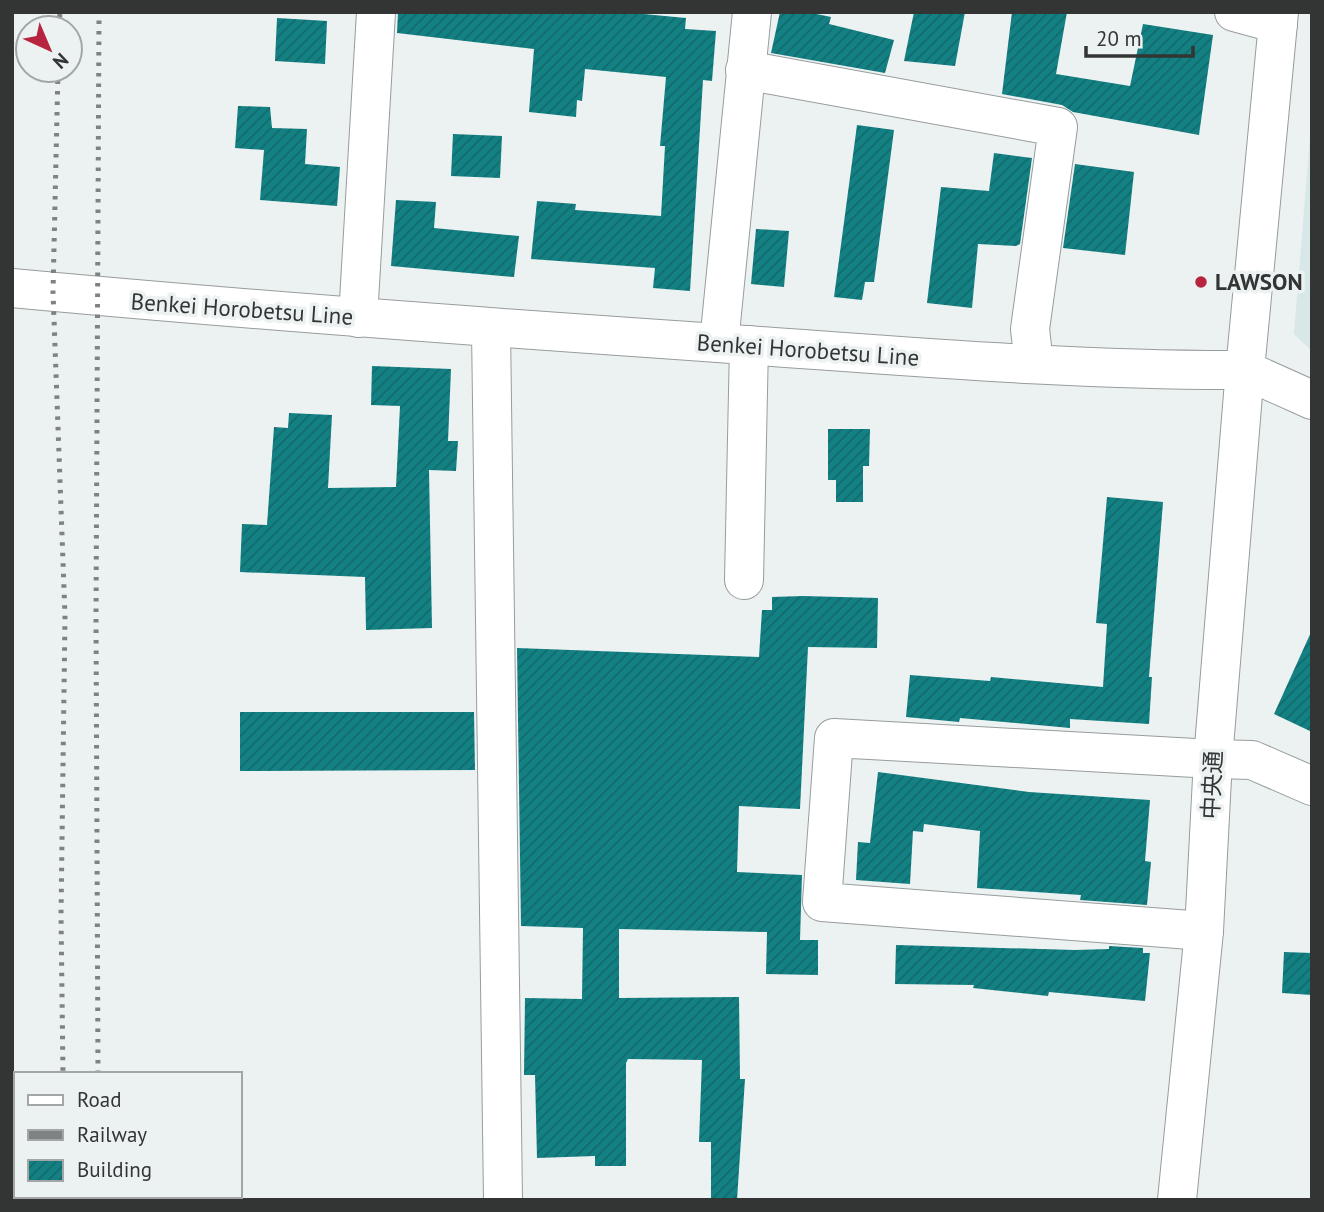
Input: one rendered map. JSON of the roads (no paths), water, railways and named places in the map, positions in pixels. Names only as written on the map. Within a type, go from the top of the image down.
[{"type":"street","points":[[358,318],[376,12]]},
{"type":"street","points":[[744,580],[734,344],[745,70],[752,12]]},
{"type":"street","points":[[1234,12],[1279,18],[1245,370],[1312,400]]},
{"type":"street","points":[[745,70],[1058,127],[1030,329],[1034,364]]},
{"type":"street","name":"Benkei Horobetsu Line","points":[[12,288],[219,309],[492,329],[1105,369],[1245,370]]},
{"type":"street","points":[[492,329],[503,1200]]},
{"type":"street","name":"中央通","points":[[1177,1200],[1204,931],[1213,759],[1245,370]]},
{"type":"street","points":[[1204,931],[822,902],[834,738],[1252,760],[1312,786]]},
{"type":"railway","points":[[98,1072],[96,617],[99,12]]},
{"type":"railway","points":[[58,84],[53,292],[65,616],[61,915],[63,1072]]},
{"type":"place","name":"LAWSON","points":[[1201,282]]}]
